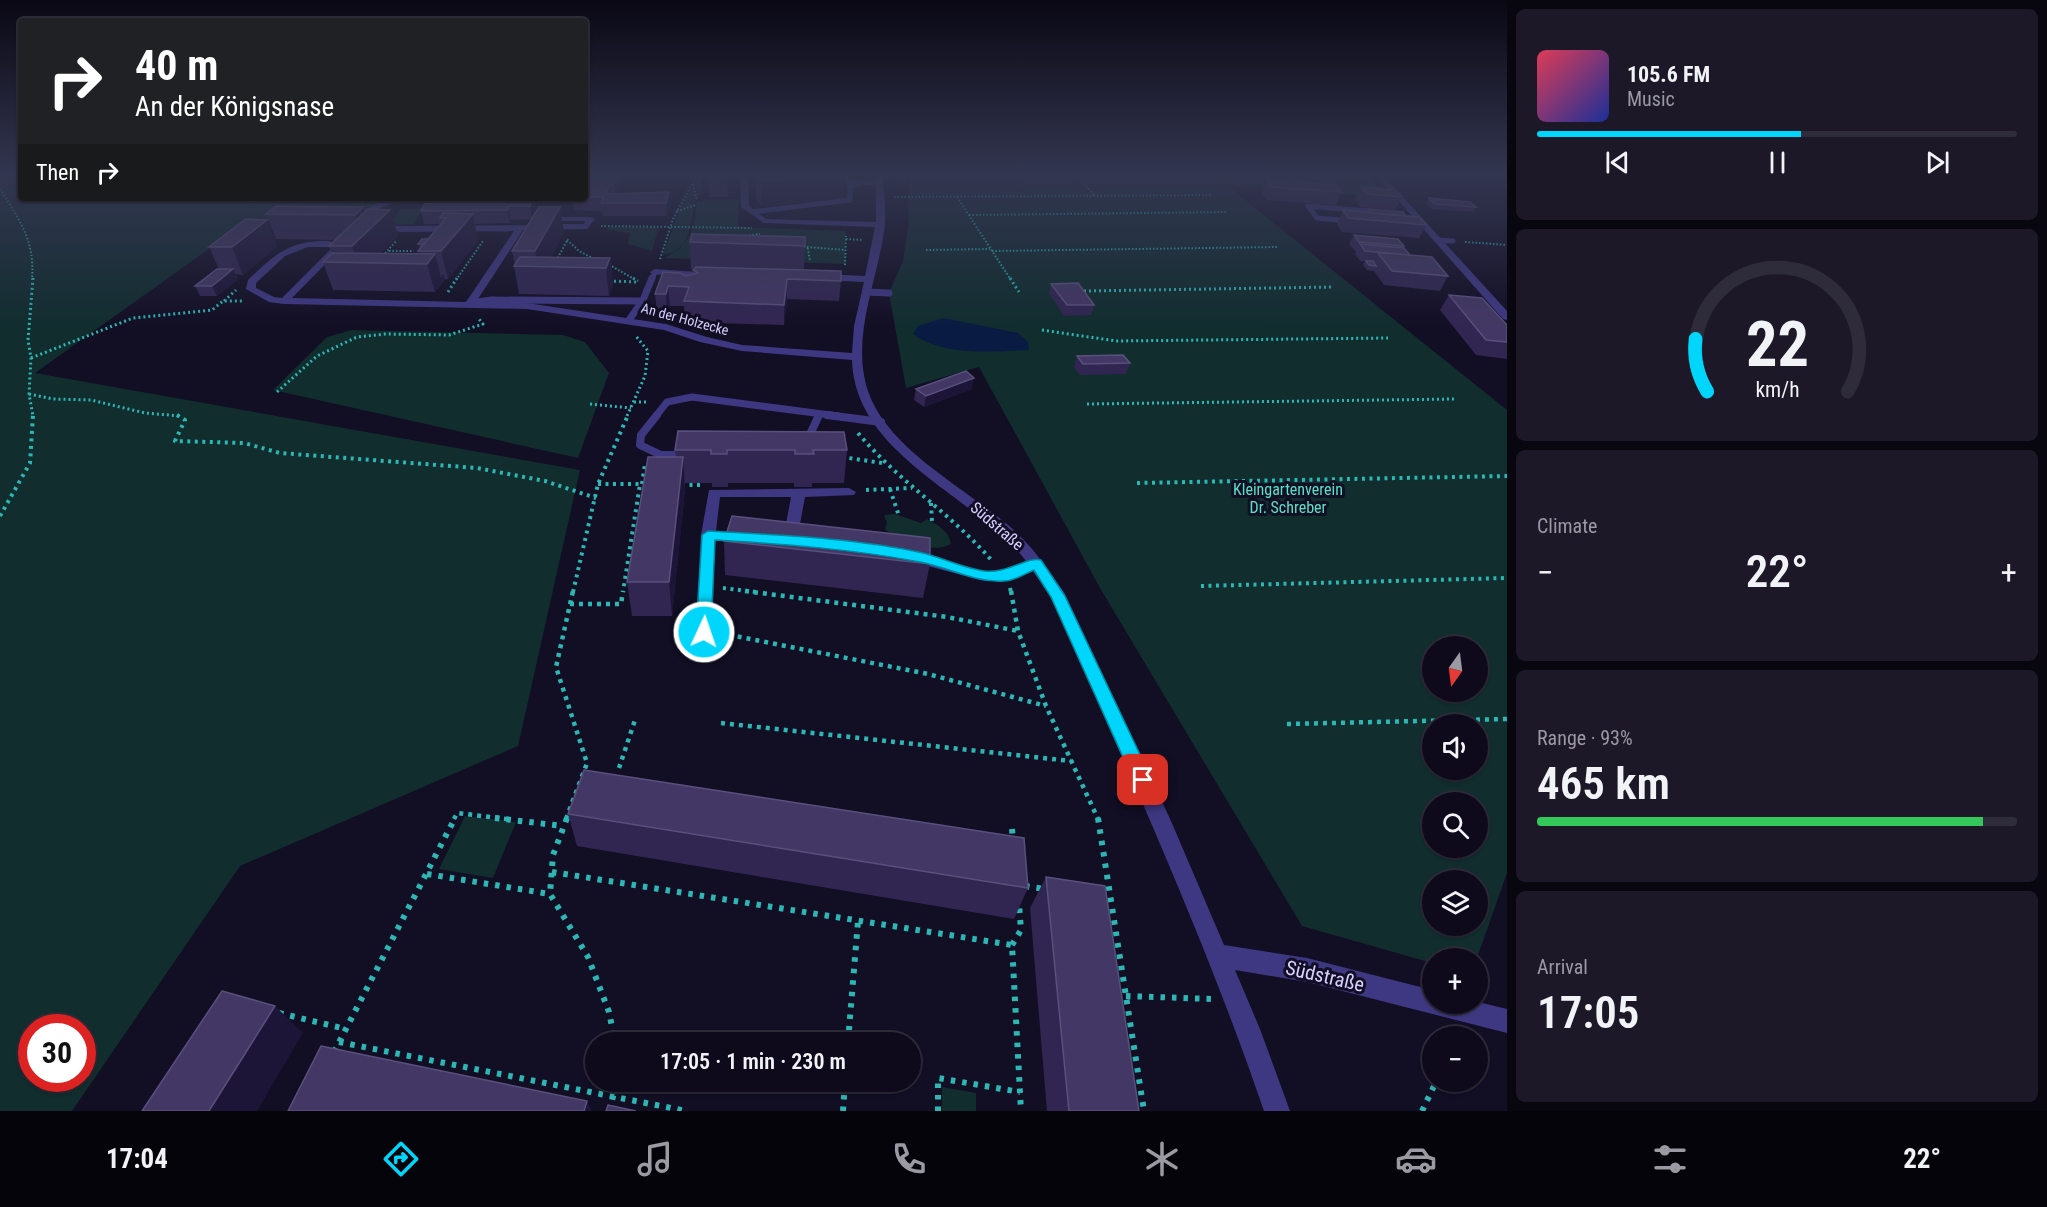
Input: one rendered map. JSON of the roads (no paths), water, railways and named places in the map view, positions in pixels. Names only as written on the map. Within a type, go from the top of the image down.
[{"type":"street","points":[[377,225],[406,229],[588,225]]},
{"type":"street","points":[[873,225],[878,225]]},
{"type":"street","name":"Südstraße","points":[[878,225],[856,357],[858,379],[865,398],[881,422],[917,463],[986,513],[1012,536],[1036,563],[1058,596],[1161,821],[1235,999],[1277,1111]]},
{"type":"street","points":[[1426,227],[1507,317]]},
{"type":"street","points":[[470,303],[520,228]]},
{"type":"street","name":"An der Holzecke","points":[[284,301],[338,247],[337,245],[300,243],[290,247],[251,282],[251,289],[272,300],[284,301],[470,303],[527,306],[666,327],[704,340],[742,348],[856,357]]},
{"type":"street","points":[[655,272],[726,277]]},
{"type":"street","points":[[810,272],[868,279]]},
{"type":"street","points":[[704,632],[708,535],[714,493],[849,492]]},
{"type":"street","points":[[708,535],[784,540],[799,493]]},
{"type":"street","points":[[889,553],[922,558],[984,576],[1005,576],[1036,563]]},
{"type":"street","name":"Südstraße","points":[[1216,955],[1307,970],[1422,999]]},
{"type":"street","points":[[1479,1014],[1507,1021]]},
{"type":"lane","points":[[1415,226],[1426,227]]},
{"type":"lane","points":[[1437,240],[1453,241]]},
{"type":"lane","points":[[629,320],[642,302],[655,272]]},
{"type":"lane","points":[[867,292],[889,293]]},
{"type":"lane","points":[[470,303],[491,300],[642,302]]},
{"type":"lane","points":[[695,455],[661,455],[648,451],[640,445],[641,435],[667,402],[692,397],[849,420],[881,422]]},
{"type":"lane","points":[[799,450],[806,444],[819,415]]},
{"type":"water","points":[[943,318],[1018,333],[1028,342],[1029,350],[954,349],[939,346],[913,334],[918,326]]},
{"type":"park label","name":"Kleingartenverein Dr. Schreber","points":[[1288,498]]}]
